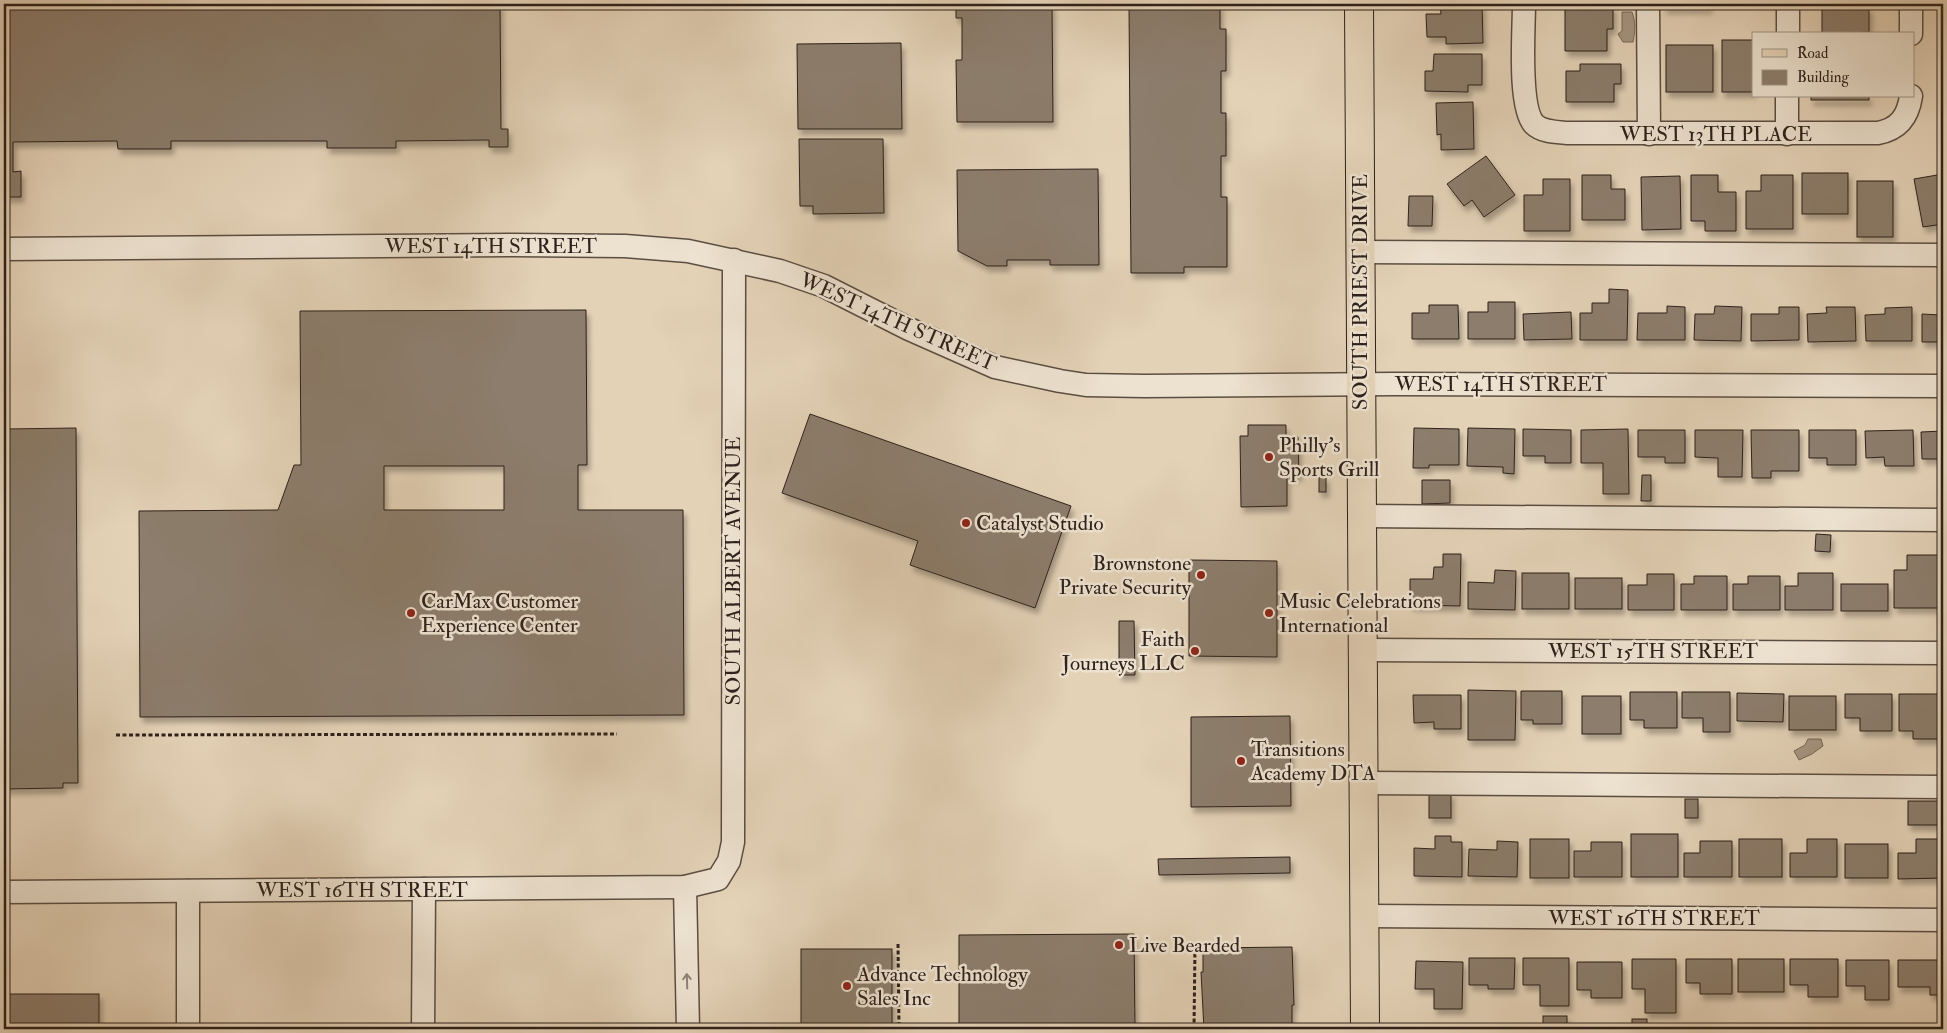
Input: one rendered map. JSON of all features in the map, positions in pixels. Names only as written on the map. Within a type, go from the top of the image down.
[{"type":"main road","name":"SOUTH PRIEST DRIVE","points":[[1359,4],[1365,1029]]},
{"type":"street","name":"WEST 13TH PLACE","points":[[1524,4],[1524,96],[1529,117],[1535,125],[1545,130],[1567,133],[1649,134],[1878,133],[1889,131],[1898,126],[1904,118],[1910,98]]},
{"type":"street","points":[[1648,4],[1649,134]]},
{"type":"street","points":[[1788,4],[1788,32]]},
{"type":"street","points":[[1911,4],[1911,32]]},
{"type":"street","points":[[1787,98],[1787,134]]},
{"type":"street","name":"WEST 14TH STREET","points":[[4,249],[625,246],[688,251],[780,270],[824,286],[909,329],[994,367],[1086,385],[1943,386]]},
{"type":"street","points":[[1360,252],[1943,255]]},
{"type":"street","name":"SOUTH ALBERT AVENUE","points":[[718,879],[729,861],[733,842],[734,260]]},
{"type":"street","points":[[1362,516],[1943,520]]},
{"type":"street","name":"WEST 15TH STREET","points":[[1362,650],[1943,653]]},
{"type":"street","points":[[1363,783],[1943,787]]},
{"type":"street","name":"WEST 16TH STREET","points":[[4,892],[685,887],[718,879]]},
{"type":"street","points":[[685,887],[688,1029]]},
{"type":"street","points":[[423,1029],[424,889]]},
{"type":"street","points":[[188,891],[188,1029]]},
{"type":"street","name":"WEST 16TH STREET","points":[[1364,916],[1943,920]]},
{"type":"path","points":[[116,736],[617,734]]},
{"type":"path","points":[[898,944],[899,1029]]},
{"type":"path","points":[[1194,1029],[1195,945]]},
{"type":"shaded area","points":[[1622,12],[1632,12],[1635,27],[1633,42],[1623,42],[1618,34],[1622,31]]},
{"type":"shaded area","points":[[1808,739],[1821,739],[1823,746],[1799,760],[1794,751],[1805,745]]},
{"type":"building","points":[[4,4],[500,4],[501,129],[508,129],[508,147],[489,147],[489,140],[396,141],[396,148],[327,148],[327,141],[171,141],[171,149],[118,149],[117,141],[13,142],[13,172],[21,171],[21,197],[4,197]]},
{"type":"building","points":[[956,4],[1052,4],[1053,122],[957,122],[956,60],[962,60],[962,18],[956,18]]},
{"type":"building","points":[[1129,4],[1220,4],[1220,29],[1226,29],[1226,71],[1221,71],[1221,113],[1226,113],[1226,156],[1221,156],[1221,197],[1227,197],[1227,267],[1184,267],[1184,273],[1131,273]]},
{"type":"building","points":[[1440,4],[1482,4],[1483,43],[1446,44],[1446,37],[1427,37],[1426,14],[1441,14]]},
{"type":"building","points":[[1664,4],[1709,4],[1709,8],[1664,8]]},
{"type":"building","points":[[1565,6],[1613,6],[1613,29],[1607,29],[1607,51],[1565,51]]},
{"type":"building","points":[[1822,7],[1869,7],[1869,32],[1822,32]]},
{"type":"building","points":[[1722,40],[1752,40],[1752,92],[1722,92]]},
{"type":"building","points":[[901,43],[902,129],[798,129],[797,44]]},
{"type":"building","points":[[1666,45],[1713,45],[1713,92],[1666,92]]},
{"type":"building","points":[[1434,54],[1482,54],[1482,85],[1468,85],[1468,92],[1425,91],[1425,71],[1433,71]]},
{"type":"building","points":[[1580,64],[1621,64],[1621,84],[1614,84],[1614,102],[1566,102],[1566,71],[1580,71]]},
{"type":"building","points":[[1811,98],[1869,98],[1869,100],[1811,100]]},
{"type":"building","points":[[1473,102],[1474,149],[1441,150],[1441,134],[1437,135],[1436,103]]},
{"type":"building","points":[[799,139],[883,139],[884,213],[813,214],[813,206],[800,206]]},
{"type":"building","points":[[1486,156],[1515,195],[1484,217],[1472,200],[1464,206],[1447,184]]},
{"type":"building","points":[[1098,169],[1099,265],[1050,265],[1050,260],[1007,260],[1007,266],[987,266],[958,251],[957,170]]},
{"type":"building","points":[[1802,173],[1848,173],[1848,214],[1802,214]]},
{"type":"building","points":[[1943,174],[1943,224],[1923,227],[1914,179]]},
{"type":"building","points":[[1582,175],[1611,175],[1611,189],[1625,189],[1625,220],[1582,220]]},
{"type":"building","points":[[1691,175],[1718,175],[1718,192],[1736,192],[1736,231],[1705,231],[1705,221],[1691,221]]},
{"type":"building","points":[[1761,175],[1793,175],[1793,229],[1746,229],[1746,191],[1761,191]]},
{"type":"building","points":[[1680,176],[1681,229],[1642,230],[1641,177]]},
{"type":"building","points":[[1543,179],[1570,179],[1570,231],[1524,231],[1524,195],[1543,195]]},
{"type":"building","points":[[1857,181],[1893,181],[1893,237],[1857,237]]},
{"type":"building","points":[[1409,196],[1433,196],[1432,226],[1408,226]]},
{"type":"building","points":[[1609,289],[1628,290],[1627,340],[1580,340],[1580,313],[1592,313],[1592,303],[1609,303]]},
{"type":"building","points":[[1488,302],[1515,302],[1515,339],[1468,339],[1468,312],[1488,312]]},
{"type":"building","points":[[1941,304],[1943,304],[1943,342],[1922,342],[1922,314],[1941,315]]},
{"type":"building","points":[[1429,305],[1458,305],[1459,339],[1412,339],[1412,313],[1429,313]]},
{"type":"building","points":[[1667,306],[1685,307],[1685,340],[1637,340],[1638,313],[1667,313]]},
{"type":"building","points":[[1715,306],[1742,307],[1741,341],[1694,340],[1695,314],[1714,314]]},
{"type":"building","points":[[1779,307],[1799,307],[1799,340],[1751,341],[1751,314],[1779,314]]},
{"type":"building","points":[[1826,307],[1855,307],[1856,341],[1808,342],[1807,314],[1827,313]]},
{"type":"building","points":[[1912,307],[1912,341],[1866,341],[1865,315],[1885,314],[1885,308]]},
{"type":"building","name":"CarMax Customer Experience Center","points":[[586,310],[587,465],[578,465],[578,510],[683,510],[684,715],[140,717],[139,511],[278,510],[294,465],[301,465],[300,311]],"holes":[[[384,466],[504,466],[504,510],[384,510]]]},
{"type":"building","points":[[1571,312],[1572,339],[1524,340],[1523,314]]},
{"type":"building","name":"Catalyst Studio","points":[[810,414],[1071,506],[1035,608],[910,565],[918,541],[782,493]]},
{"type":"building","name":"Philly's Sports Grill","points":[[1248,425],[1286,425],[1286,437],[1298,437],[1299,476],[1287,476],[1287,506],[1241,507],[1240,436],[1248,436]]},
{"type":"building","points":[[76,428],[78,783],[63,783],[63,788],[4,789],[4,429]]},
{"type":"building","points":[[1414,428],[1459,429],[1459,465],[1429,465],[1429,468],[1413,468]]},
{"type":"building","points":[[1468,428],[1515,429],[1514,474],[1503,473],[1503,467],[1467,466]]},
{"type":"building","points":[[1523,429],[1571,430],[1571,463],[1545,463],[1545,456],[1523,456]]},
{"type":"building","points":[[1628,429],[1629,494],[1603,494],[1603,463],[1581,463],[1581,430]]},
{"type":"building","points":[[1638,430],[1685,430],[1685,463],[1665,463],[1665,457],[1638,457]]},
{"type":"building","points":[[1695,430],[1743,430],[1742,477],[1718,477],[1718,458],[1695,457]]},
{"type":"building","points":[[1751,430],[1799,430],[1799,471],[1771,471],[1771,478],[1752,478]]},
{"type":"building","points":[[1809,430],[1856,430],[1856,465],[1827,465],[1827,458],[1809,458]]},
{"type":"building","points":[[1913,430],[1914,466],[1885,466],[1884,457],[1866,458],[1865,431]]},
{"type":"building","points":[[1943,431],[1943,469],[1939,469],[1939,459],[1922,459],[1921,432]]},
{"type":"building","points":[[1642,475],[1651,475],[1651,501],[1641,501]]},
{"type":"building","points":[[1319,477],[1326,477],[1326,492],[1319,492]]},
{"type":"building","points":[[1422,480],[1450,480],[1450,503],[1422,504]]},
{"type":"building","points":[[1816,534],[1831,535],[1830,552],[1815,551]]},
{"type":"building","points":[[1443,554],[1461,554],[1460,606],[1410,605],[1410,579],[1433,579],[1434,567],[1443,567]]},
{"type":"building","points":[[1907,555],[1941,555],[1941,608],[1894,608],[1894,570],[1907,570]]},
{"type":"building","points":[[1189,560],[1277,561],[1277,657],[1189,656]]},
{"type":"building","points":[[1495,570],[1516,571],[1515,610],[1468,609],[1468,582],[1494,583]]},
{"type":"building","points":[[1522,573],[1569,573],[1569,609],[1522,609]]},
{"type":"building","points":[[1798,573],[1833,573],[1833,610],[1785,610],[1785,586],[1798,586]]},
{"type":"building","points":[[1647,574],[1674,574],[1674,610],[1628,610],[1628,585],[1647,585]]},
{"type":"building","points":[[1694,576],[1727,576],[1727,610],[1681,610],[1681,584],[1694,584]]},
{"type":"building","points":[[1748,576],[1780,576],[1780,610],[1733,610],[1733,584],[1748,584]]},
{"type":"building","points":[[1575,578],[1622,578],[1622,609],[1575,609]]},
{"type":"building","points":[[1841,584],[1888,584],[1888,611],[1841,611]]},
{"type":"building","points":[[1119,621],[1134,621],[1135,675],[1119,675]]},
{"type":"building","points":[[1468,690],[1516,691],[1515,740],[1468,740]]},
{"type":"building","points":[[1521,691],[1562,691],[1562,724],[1533,724],[1533,720],[1521,720]]},
{"type":"building","points":[[1630,692],[1677,692],[1677,728],[1644,728],[1644,720],[1630,720]]},
{"type":"building","points":[[1682,692],[1730,692],[1730,732],[1703,732],[1703,718],[1682,718]]},
{"type":"building","points":[[1737,693],[1784,694],[1783,722],[1737,721]]},
{"type":"building","points":[[1845,694],[1892,694],[1892,731],[1860,731],[1860,718],[1845,718]]},
{"type":"building","points":[[1899,694],[1943,694],[1943,739],[1913,739],[1913,731],[1899,731]]},
{"type":"building","points":[[1413,695],[1461,695],[1461,729],[1434,729],[1434,722],[1414,723]]},
{"type":"building","points":[[1582,696],[1621,696],[1621,734],[1582,734]]},
{"type":"building","points":[[1789,696],[1836,696],[1836,730],[1789,730]]},
{"type":"building","name":"Transitions Academy DTA","points":[[1290,716],[1291,806],[1191,807],[1191,717]]},
{"type":"building","points":[[1429,793],[1451,793],[1451,818],[1429,818]]},
{"type":"building","points":[[1685,799],[1698,799],[1698,818],[1685,818]]},
{"type":"building","points":[[1908,801],[1939,801],[1939,825],[1908,825]]},
{"type":"building","points":[[1631,834],[1678,834],[1678,877],[1631,877]]},
{"type":"building","points":[[1435,836],[1451,836],[1451,842],[1462,842],[1462,877],[1414,876],[1414,848],[1435,849]]},
{"type":"building","points":[[1530,839],[1569,839],[1569,878],[1530,878]]},
{"type":"building","points":[[1739,839],[1782,839],[1782,877],[1739,877]]},
{"type":"building","points":[[1807,839],[1837,839],[1837,877],[1790,877],[1790,853],[1807,853]]},
{"type":"building","points":[[1916,839],[1943,839],[1943,878],[1898,879],[1898,853],[1916,853]]},
{"type":"building","points":[[1497,841],[1518,842],[1517,877],[1468,876],[1469,849],[1497,850]]},
{"type":"building","points":[[1700,841],[1732,841],[1732,877],[1684,877],[1684,853],[1700,853]]},
{"type":"building","points":[[1591,842],[1622,842],[1622,877],[1574,877],[1574,851],[1591,851]]},
{"type":"building","points":[[1845,844],[1888,844],[1888,878],[1845,878]]},
{"type":"building","points":[[1290,857],[1290,873],[1159,875],[1158,859]]},
{"type":"building","points":[[1134,934],[1135,1026],[1010,1027],[1010,1029],[959,1028],[959,935]]},
{"type":"building","points":[[1292,947],[1294,1005],[1292,1005],[1292,1029],[1204,1029],[1201,972],[1203,972],[1203,948]]},
{"type":"building","name":"Advance Technology Sales Inc","points":[[801,949],[892,949],[892,1029],[801,1029]]},
{"type":"building","points":[[1469,958],[1515,958],[1514,989],[1488,989],[1488,985],[1469,985]]},
{"type":"building","points":[[1523,958],[1569,958],[1569,1006],[1540,1006],[1540,985],[1523,985]]},
{"type":"building","points":[[1632,959],[1676,959],[1676,1013],[1645,1013],[1645,989],[1632,989]]},
{"type":"building","points":[[1686,959],[1732,959],[1732,994],[1700,994],[1700,983],[1686,983]]},
{"type":"building","points":[[1738,959],[1784,959],[1784,992],[1738,992]]},
{"type":"building","points":[[1790,959],[1838,959],[1838,997],[1808,997],[1808,985],[1790,985]]},
{"type":"building","points":[[1846,960],[1889,960],[1889,1000],[1865,1000],[1865,986],[1846,986]]},
{"type":"building","points":[[1898,960],[1943,960],[1943,995],[1930,995],[1930,987],[1898,987]]},
{"type":"building","points":[[1416,961],[1463,962],[1462,1009],[1434,1009],[1434,989],[1415,989]]},
{"type":"building","points":[[1577,962],[1622,962],[1622,998],[1591,998],[1591,990],[1577,990]]},
{"type":"building","points":[[4,994],[99,994],[99,1029],[4,1029]]},
{"type":"building","points":[[1543,1016],[1567,1016],[1567,1029],[1543,1029]]},
{"type":"building","points":[[1632,1019],[1647,1019],[1647,1029],[1632,1029]]},
{"type":"place","name":"Philly's Sports Grill","points":[[1269,457]]},
{"type":"place","name":"Catalyst Studio","points":[[966,523]]},
{"type":"place","name":"Brownstone Private Security","points":[[1201,575]]},
{"type":"place","name":"CarMax Customer Experience Center","points":[[411,613]]},
{"type":"place","name":"Music Celebrations International","points":[[1269,613]]},
{"type":"place","name":"Faith Journeys LLC","points":[[1195,651]]},
{"type":"place","name":"Transitions Academy DTA","points":[[1241,761]]},
{"type":"place","name":"Live Bearded","points":[[1119,945]]},
{"type":"place","name":"Advance Technology Sales Inc","points":[[847,986]]}]
